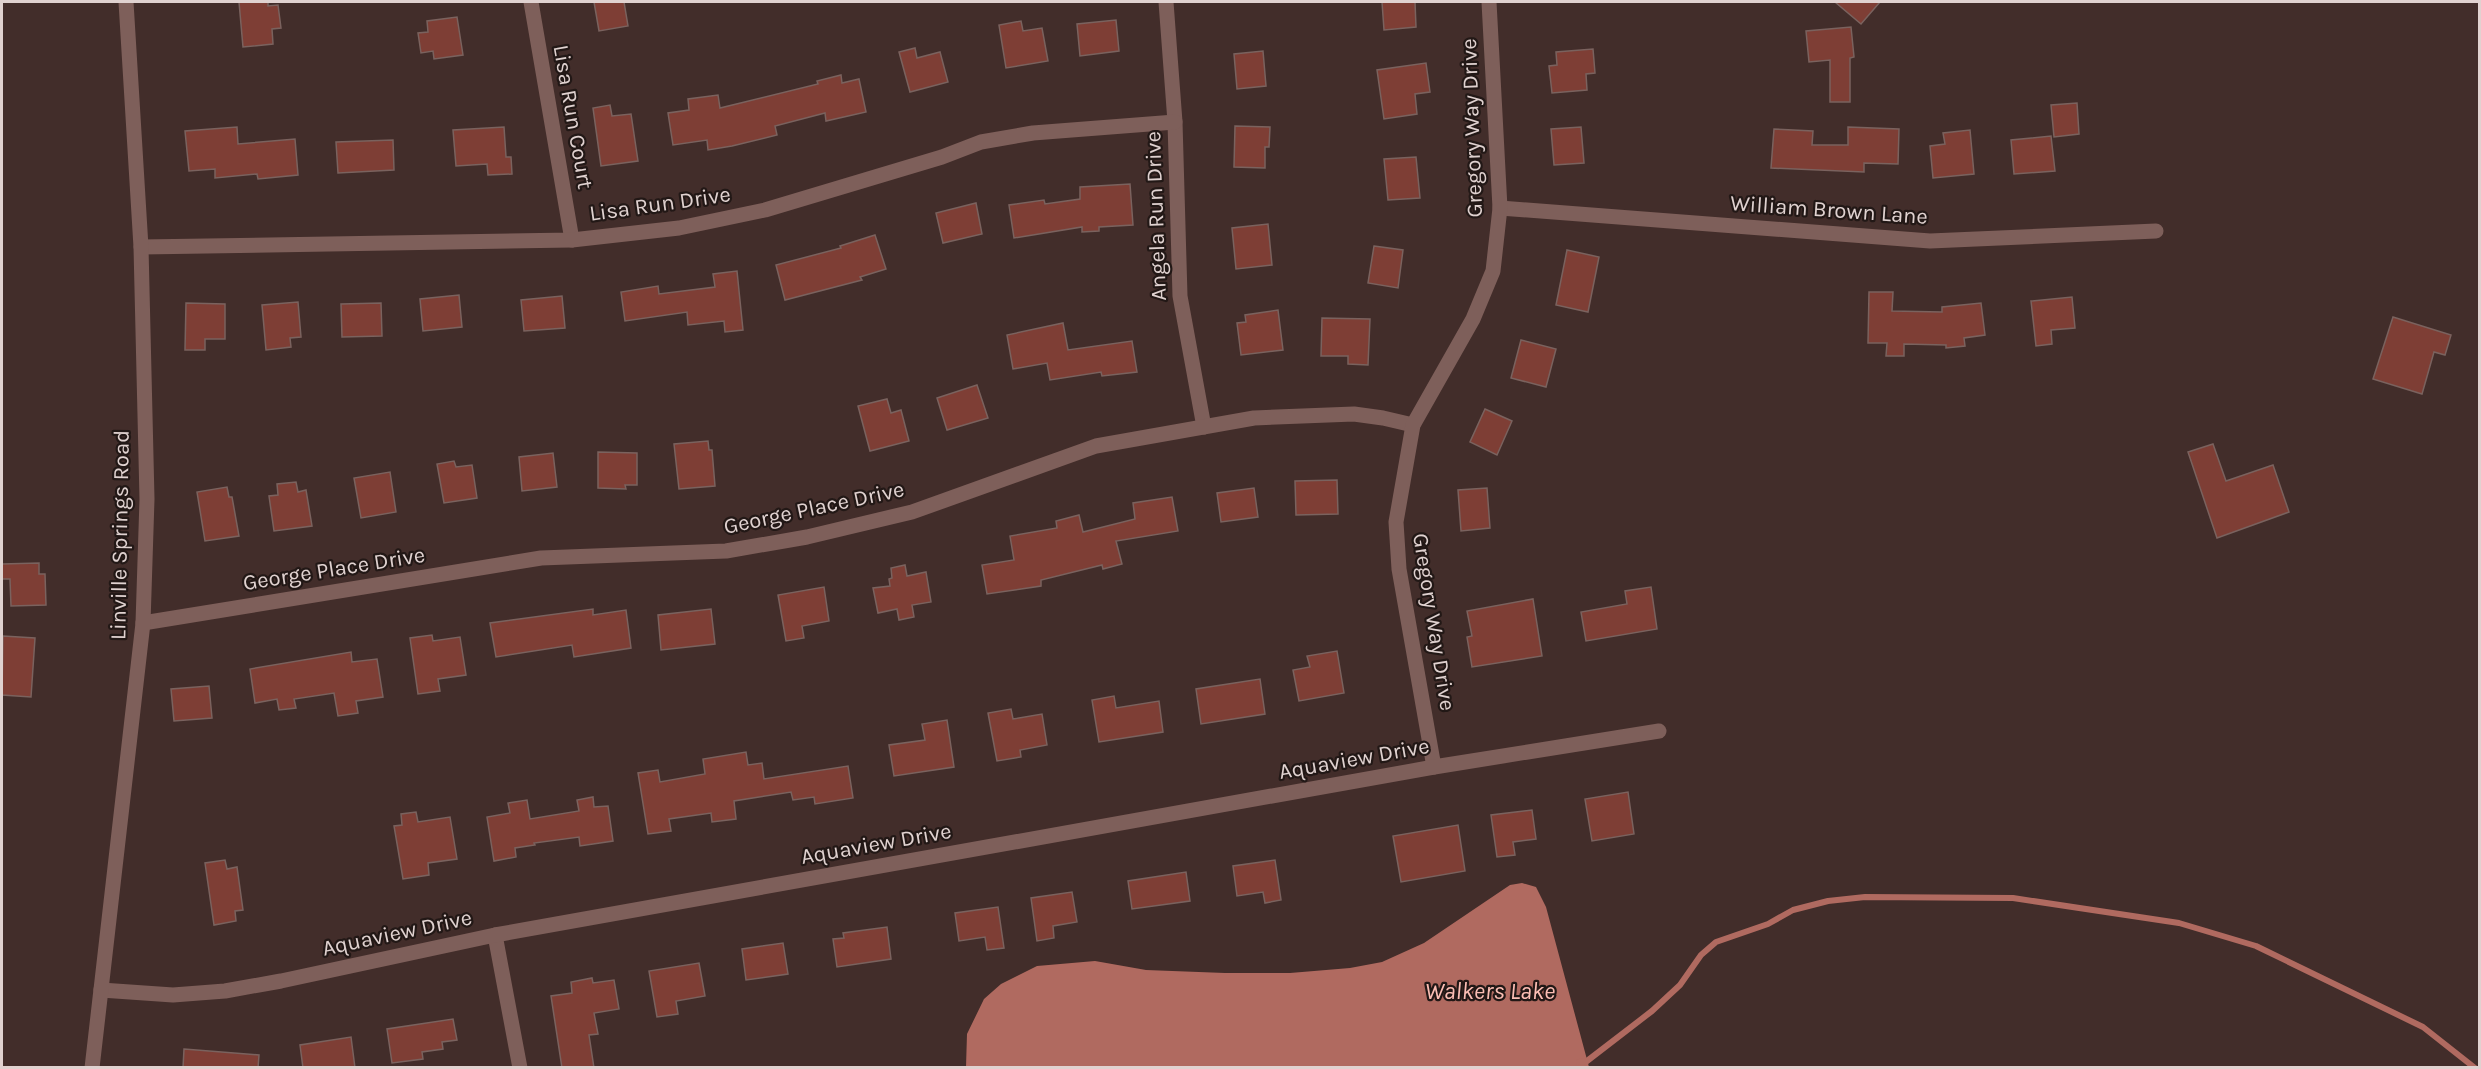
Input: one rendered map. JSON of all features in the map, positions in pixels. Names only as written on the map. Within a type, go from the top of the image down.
[{"type":"street","name":"Linville Springs Road","points":[[92,1068],[144,623],[147,499],[141,247],[126,2]]},
{"type":"street","name":"Lisa Run Court","points":[[531,2],[572,240]]},
{"type":"street","name":"Angela Run Drive","points":[[1166,2],[1175,122],[1180,296],[1204,427]]},
{"type":"street","name":"Gregory Way Drive","points":[[1434,767],[1399,569],[1396,522],[1413,425],[1473,319],[1493,271],[1500,208],[1489,2]]},
{"type":"street","name":"Lisa Run Drive","points":[[141,247],[572,240],[680,228],[765,210],[942,157],[981,142],[1033,133],[1175,122]]},
{"type":"street","name":"William Brown Lane","points":[[1500,208],[1930,241],[2156,231]]},
{"type":"street","name":"George Place Drive","points":[[144,623],[541,558],[726,551],[807,537],[912,512],[1096,447],[1254,418],[1354,414],[1413,425]]},
{"type":"street","name":"Aquaview Drive","points":[[101,990],[173,995],[225,991],[495,935],[1434,767],[1659,732]]},
{"type":"street","points":[[495,935],[520,1068]]},
{"type":"water","name":"Walkers Lake","points":[[1522,883],[1536,887],[1546,907],[1589,1067],[966,1067],[967,1034],[984,999],[1001,984],[1037,966],[1095,961],[1146,970],[1225,973],[1290,973],[1350,968],[1382,962],[1424,943],[1510,885]]},
{"type":"building","points":[[239,2],[268,2],[268,6],[278,5],[281,28],[272,29],[273,44],[243,47]]},
{"type":"building","points":[[594,2],[624,2],[628,26],[599,31]]},
{"type":"building","points":[[1382,2],[1415,2],[1416,27],[1384,30]]},
{"type":"building","points":[[1835,2],[1880,2],[1861,24]]},
{"type":"building","points":[[457,17],[463,55],[434,59],[433,51],[421,53],[418,33],[428,32],[427,21]]},
{"type":"building","points":[[1116,20],[1119,51],[1080,56],[1077,24]]},
{"type":"building","points":[[1021,21],[1023,31],[1042,28],[1048,61],[1006,68],[999,25]]},
{"type":"building","points":[[1851,27],[1854,57],[1850,58],[1850,102],[1830,102],[1830,60],[1809,62],[1806,31]]},
{"type":"building","points":[[915,48],[917,58],[940,52],[948,82],[910,92],[899,52]]},
{"type":"building","points":[[1593,49],[1595,73],[1586,74],[1587,90],[1552,93],[1549,66],[1557,65],[1556,52]]},
{"type":"building","points":[[1263,51],[1266,86],[1237,89],[1234,54]]},
{"type":"building","points":[[1426,63],[1430,92],[1415,94],[1417,114],[1384,119],[1377,70]]},
{"type":"building","points":[[841,75],[842,83],[859,79],[866,112],[826,121],[825,113],[775,126],[777,135],[732,146],[708,150],[707,140],[673,145],[668,113],[689,110],[688,99],[718,95],[720,108],[818,84],[817,81]]},
{"type":"building","points":[[2077,103],[2079,134],[2054,137],[2051,105]]},
{"type":"building","points":[[610,105],[612,116],[631,114],[638,161],[601,166],[593,108]]},
{"type":"building","points":[[1235,126],[1270,127],[1269,147],[1265,147],[1265,168],[1234,167]]},
{"type":"building","points":[[237,127],[238,144],[295,139],[298,175],[258,179],[257,174],[215,178],[215,169],[189,171],[185,131]]},
{"type":"building","points":[[504,127],[506,157],[511,157],[512,174],[488,175],[487,164],[456,166],[453,130]]},
{"type":"building","points":[[1581,127],[1584,163],[1554,165],[1551,129]]},
{"type":"building","points":[[1848,127],[1899,129],[1898,164],[1864,163],[1864,172],[1771,168],[1774,129],[1813,131],[1812,145],[1848,145]]},
{"type":"building","points":[[1970,130],[1974,174],[1933,178],[1930,146],[1945,144],[1943,133]]},
{"type":"building","points":[[2051,136],[2055,171],[2014,174],[2011,140]]},
{"type":"building","points":[[393,140],[394,170],[338,173],[336,142]]},
{"type":"building","points":[[1416,157],[1420,198],[1388,200],[1384,159]]},
{"type":"building","points":[[1130,184],[1133,225],[1099,227],[1099,231],[1082,232],[1082,227],[1014,238],[1009,205],[1044,200],[1045,204],[1080,199],[1080,187]]},
{"type":"building","points":[[976,203],[982,234],[943,243],[936,213]]},
{"type":"building","points":[[1268,224],[1272,265],[1236,269],[1232,228]]},
{"type":"building","points":[[875,235],[886,269],[860,277],[862,280],[785,300],[776,265],[841,248],[840,246]]},
{"type":"building","points":[[1374,246],[1403,250],[1398,288],[1368,283]]},
{"type":"building","points":[[1567,250],[1599,257],[1588,312],[1556,305]]},
{"type":"building","points":[[737,271],[743,330],[725,332],[724,321],[688,325],[687,312],[625,321],[621,292],[658,286],[659,294],[715,287],[713,274]]},
{"type":"building","points":[[1869,292],[1893,292],[1892,311],[1942,312],[1942,307],[1981,303],[1985,335],[1964,338],[1965,346],[1946,348],[1946,345],[1904,344],[1904,356],[1886,356],[1887,343],[1868,343]]},
{"type":"building","points":[[459,295],[462,327],[423,331],[420,299]]},
{"type":"building","points":[[562,296],[565,328],[524,331],[521,300]]},
{"type":"building","points":[[2072,297],[2075,328],[2051,330],[2052,344],[2036,346],[2031,301]]},
{"type":"building","points":[[298,302],[301,337],[290,338],[291,347],[266,350],[262,305]]},
{"type":"building","points":[[186,303],[225,304],[225,339],[205,339],[205,350],[185,350]]},
{"type":"building","points":[[381,303],[382,336],[342,337],[341,304]]},
{"type":"building","points":[[1278,310],[1283,350],[1241,355],[1237,323],[1246,322],[1245,315]]},
{"type":"building","points":[[2393,317],[2451,335],[2445,355],[2434,352],[2422,394],[2373,379]]},
{"type":"building","points":[[1322,318],[1370,319],[1368,365],[1348,364],[1348,356],[1321,356]]},
{"type":"building","points":[[1063,323],[1068,350],[1132,341],[1137,372],[1102,376],[1101,372],[1050,380],[1047,363],[1013,369],[1007,335]]},
{"type":"building","points":[[1521,340],[1556,349],[1546,387],[1511,378]]},
{"type":"building","points":[[977,385],[988,418],[947,430],[937,398]]},
{"type":"building","points":[[887,399],[891,413],[901,410],[909,441],[870,451],[858,406]]},
{"type":"building","points":[[1485,409],[1512,421],[1497,455],[1470,442]]},
{"type":"building","points":[[708,441],[709,450],[712,450],[715,486],[679,489],[674,444]]},
{"type":"building","points":[[2213,444],[2226,481],[2273,465],[2289,512],[2217,538],[2188,452]]},
{"type":"building","points":[[598,452],[637,453],[637,485],[625,485],[626,489],[598,488]]},
{"type":"building","points":[[553,453],[557,487],[522,491],[519,457]]},
{"type":"building","points":[[454,461],[456,467],[472,465],[477,498],[444,503],[437,464]]},
{"type":"building","points":[[390,472],[396,512],[361,518],[354,478]]},
{"type":"building","points":[[1337,480],[1338,514],[1296,515],[1295,481]]},
{"type":"building","points":[[296,482],[298,492],[306,490],[312,526],[274,531],[269,496],[278,495],[277,484]]},
{"type":"building","points":[[227,487],[229,497],[232,497],[239,536],[205,541],[197,492]]},
{"type":"building","points":[[1254,488],[1258,517],[1221,522],[1217,493]]},
{"type":"building","points":[[1487,488],[1490,528],[1461,531],[1458,490]]},
{"type":"building","points":[[1172,497],[1178,531],[1116,541],[1122,564],[1103,569],[1102,565],[1041,580],[1041,586],[987,594],[982,565],[1014,560],[1010,536],[1057,528],[1056,521],[1079,515],[1083,532],[1135,519],[1133,503]]},
{"type":"building","points":[[39,563],[39,574],[45,574],[46,605],[11,606],[10,579],[2,579],[2,564]]},
{"type":"building","points":[[905,565],[907,576],[926,572],[931,602],[912,605],[914,617],[899,620],[897,609],[878,613],[873,588],[890,586],[891,568]]},
{"type":"building","points":[[824,587],[829,621],[802,626],[804,638],[786,641],[778,595]]},
{"type":"building","points":[[1651,587],[1657,629],[1586,641],[1581,612],[1627,604],[1625,591]]},
{"type":"building","points":[[1533,599],[1542,656],[1472,667],[1467,637],[1472,636],[1467,611]]},
{"type":"building","points":[[593,609],[593,615],[626,610],[631,648],[574,657],[572,645],[496,657],[490,623]]},
{"type":"building","points":[[711,609],[715,644],[661,650],[658,615]]},
{"type":"building","points":[[432,635],[433,641],[460,637],[466,675],[438,679],[440,691],[418,694],[410,638]]},
{"type":"building","points":[[3,636],[35,638],[31,697],[2,695]]},
{"type":"building","points":[[1337,651],[1344,693],[1299,701],[1293,670],[1310,667],[1307,656]]},
{"type":"building","points":[[351,652],[352,662],[377,659],[383,697],[356,701],[358,713],[338,716],[334,693],[294,699],[296,708],[279,710],[277,699],[255,703],[250,669]]},
{"type":"building","points":[[1260,679],[1265,714],[1201,724],[1196,689]]},
{"type":"building","points":[[209,686],[212,718],[174,721],[171,689]]},
{"type":"building","points":[[1114,696],[1116,708],[1159,701],[1163,732],[1099,742],[1092,700]]},
{"type":"building","points":[[1011,709],[1013,719],[1042,714],[1047,745],[1020,750],[1021,757],[997,761],[988,713]]},
{"type":"building","points":[[947,720],[954,767],[894,776],[889,745],[925,740],[922,724]]},
{"type":"building","points":[[746,752],[748,765],[762,763],[764,779],[848,766],[853,798],[815,804],[814,797],[793,800],[791,792],[734,801],[736,819],[712,822],[711,813],[669,819],[671,831],[648,834],[638,773],[658,770],[660,782],[705,774],[703,759]]},
{"type":"building","points":[[1628,792],[1634,834],[1592,841],[1585,799]]},
{"type":"building","points":[[593,797],[594,807],[608,806],[613,841],[580,846],[579,837],[534,843],[535,845],[515,848],[516,857],[494,861],[487,817],[510,813],[508,803],[527,800],[530,819],[579,811],[577,800]]},
{"type":"building","points":[[1532,810],[1536,839],[1513,842],[1515,855],[1497,857],[1491,815]]},
{"type":"building","points":[[416,812],[418,822],[450,817],[457,859],[428,863],[429,875],[403,879],[394,826],[402,825],[401,814]]},
{"type":"building","points":[[1458,825],[1465,871],[1401,882],[1393,836]]},
{"type":"building","points":[[225,860],[227,869],[237,867],[243,910],[235,911],[236,921],[214,925],[205,863]]},
{"type":"building","points":[[1275,860],[1281,900],[1265,903],[1263,892],[1237,896],[1233,866]]},
{"type":"building","points":[[1186,872],[1190,901],[1132,909],[1128,881]]},
{"type":"building","points":[[1072,892],[1077,922],[1053,926],[1054,938],[1037,941],[1031,898]]},
{"type":"building","points":[[998,907],[1004,948],[987,950],[985,937],[959,941],[955,913]]},
{"type":"building","points":[[887,927],[891,959],[837,967],[833,939],[844,938],[843,933]]},
{"type":"building","points":[[783,943],[788,974],[746,980],[742,949]]},
{"type":"building","points":[[699,963],[705,996],[676,1001],[678,1014],[657,1017],[649,971]]},
{"type":"building","points":[[592,978],[593,983],[614,980],[619,1009],[594,1013],[598,1034],[589,1035],[594,1068],[562,1068],[551,996],[572,993],[571,982]]},
{"type":"building","points":[[453,1019],[457,1040],[442,1042],[443,1049],[422,1052],[423,1059],[392,1063],[387,1029]]},
{"type":"building","points":[[351,1037],[355,1068],[303,1068],[300,1045]]},
{"type":"building","points":[[184,1049],[259,1055],[258,1068],[183,1068]]},
{"type":"waterway","points":[[1579,1062],[1587,1061],[1652,1011],[1680,985],[1701,955],[1716,942],[1768,924],[1793,910],[1828,901],[1865,897],[2013,898],[2179,923],[2256,946],[2423,1027],[2475,1068]]}]
